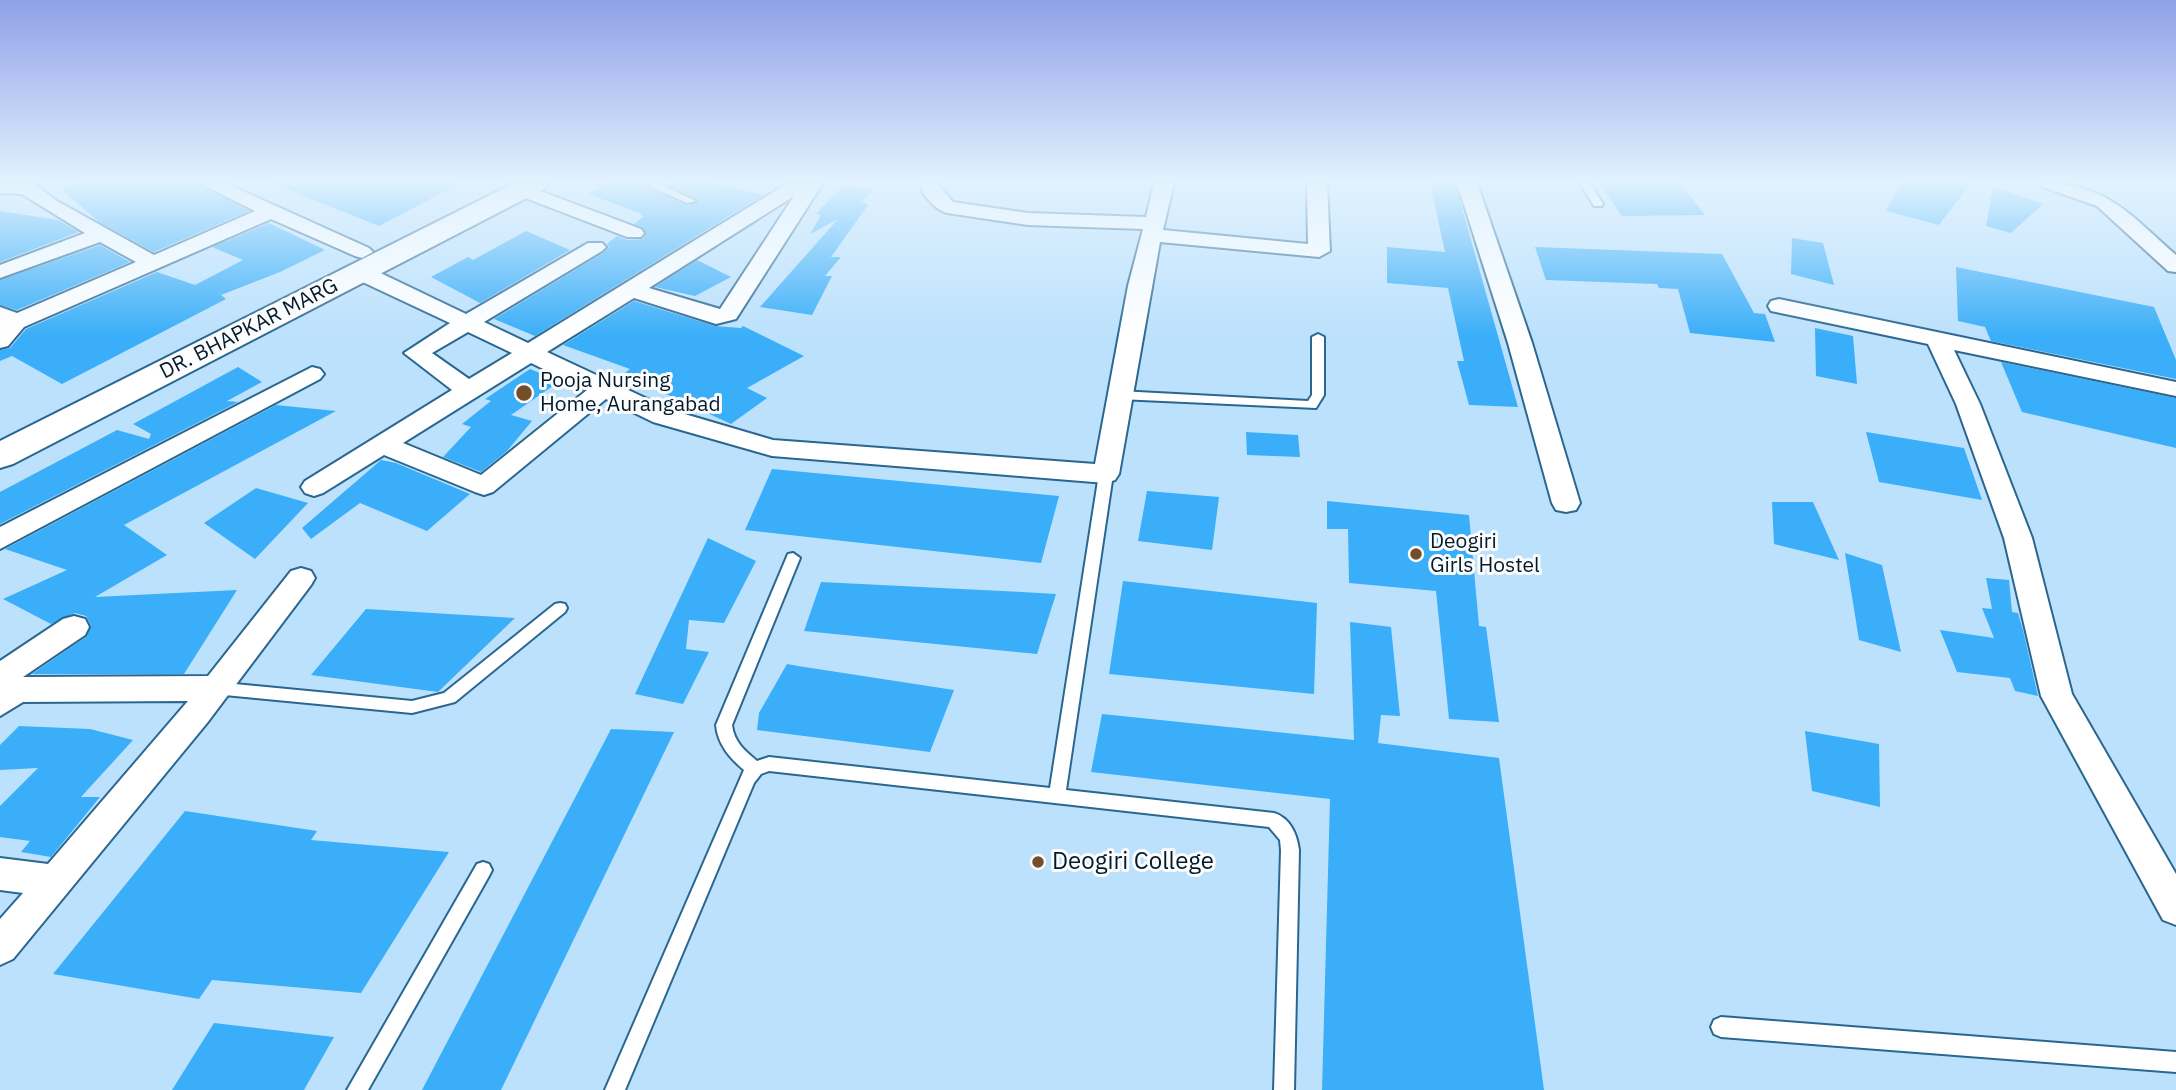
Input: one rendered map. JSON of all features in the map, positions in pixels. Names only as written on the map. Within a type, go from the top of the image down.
[{"type":"main road","name":"DR. BHAPKAR MARG","points":[[0,434],[417,234]]},
{"type":"main road","name":"DR. BHAPKAR MARG","points":[[0,456],[361,262]]},
{"type":"street","points":[[0,272],[102,234],[153,262]]},
{"type":"street","points":[[0,341],[8,318],[219,234]]},
{"type":"street","points":[[312,234],[466,323],[662,416],[772,448],[1106,474],[1152,234]]},
{"type":"street","points":[[314,487],[721,234]]},
{"type":"street","points":[[632,290],[716,317],[728,314],[780,234]]},
{"type":"street","points":[[1190,234],[1319,251],[1318,234]]},
{"type":"street","points":[[1484,234],[1520,343],[1566,503]]},
{"type":"street","points":[[2143,234],[2176,266]]},
{"type":"street","points":[[470,391],[416,353],[595,247]]},
{"type":"street","points":[[1779,306],[2176,389]]},
{"type":"street","points":[[1937,339],[1968,404],[2018,538],[2057,696],[2176,908]]},
{"type":"street","points":[[0,539],[312,374]]},
{"type":"street","points":[[383,445],[484,486],[604,388]]},
{"type":"street","points":[[0,947],[214,688],[301,578]]},
{"type":"street","points":[[0,677],[74,627]]},
{"type":"street","points":[[0,704],[16,690],[214,688]]},
{"type":"street","points":[[0,874],[56,881]]},
{"type":"lane","points":[[1119,395],[1312,405],[1318,396],[1318,337]]},
{"type":"lane","points":[[1057,796],[1106,474]]},
{"type":"lane","points":[[755,769],[730,745],[724,736],[724,725],[793,558]]},
{"type":"lane","points":[[214,688],[412,707],[440,702],[449,698],[560,608]]},
{"type":"lane","points":[[615,1090],[747,779],[755,769],[769,764],[1274,820],[1284,827],[1290,850],[1284,1090]]},
{"type":"lane","points":[[358,1090],[483,870]]},
{"type":"lane","points":[[1721,1027],[2176,1062]]},
{"type":"building","points":[[0,234],[74,234],[0,262]]},
{"type":"building","points":[[121,234],[196,234],[154,252]]},
{"type":"building","points":[[243,234],[292,234],[325,250],[280,272],[221,295],[226,299],[62,384],[12,356],[0,361],[0,350],[10,348],[26,329],[157,272],[195,285],[243,260],[212,247]]},
{"type":"building","points":[[521,234],[533,234],[570,250],[480,303],[431,277],[468,257],[473,260]]},
{"type":"building","points":[[645,234],[700,234],[535,336],[494,319],[603,253],[609,247],[607,244],[617,236],[627,240],[643,239]]},
{"type":"building","points":[[825,234],[847,234],[831,257],[841,257],[825,276],[832,276],[812,315],[760,307]]},
{"type":"building","points":[[1441,234],[1469,234],[1518,407],[1469,405],[1457,361],[1464,361],[1448,288],[1387,283],[1387,247],[1445,252]]},
{"type":"building","points":[[1792,238],[1823,243],[1834,285],[1791,274]]},
{"type":"building","points":[[100,245],[130,262],[17,310],[0,305],[0,280]]},
{"type":"building","points":[[1535,247],[1722,254],[1754,313],[1765,314],[1775,342],[1690,333],[1678,289],[1659,288],[1657,284],[1546,280]]},
{"type":"building","points":[[697,260],[731,277],[695,296],[655,287]]},
{"type":"building","points":[[1956,267],[2154,307],[2176,360],[2176,379],[1991,341],[1985,327],[1958,321]]},
{"type":"building","points":[[634,301],[715,326],[743,326],[804,356],[747,388],[767,398],[731,424],[638,381],[620,377],[630,369],[563,345]]},
{"type":"building","points":[[1815,328],[1853,336],[1857,384],[1816,376]]},
{"type":"building","points":[[2001,362],[2176,398],[2176,448],[2022,412]]},
{"type":"building","points":[[238,367],[262,382],[227,401],[238,402],[0,524],[0,492],[117,430],[149,439],[151,434],[133,424]]},
{"type":"building","points":[[530,369],[560,381],[511,415],[532,421],[507,451],[481,472],[443,457],[471,427],[462,424],[491,401],[485,399]]},
{"type":"building","points":[[276,405],[336,411],[124,525],[167,555],[95,597],[237,590],[184,674],[32,674],[86,637],[91,626],[86,616],[75,613],[51,624],[3,599],[67,570],[5,549]]},
{"type":"building","points":[[1246,432],[1298,435],[1300,457],[1247,455]]},
{"type":"building","points":[[1866,432],[1964,448],[1982,500],[1879,482]]},
{"type":"building","points":[[381,460],[396,463],[470,494],[427,531],[360,503],[311,539],[302,528]]},
{"type":"building","points":[[772,469],[1059,496],[1041,563],[745,530]]},
{"type":"building","points":[[256,488],[308,503],[255,559],[204,523]]},
{"type":"building","points":[[1147,491],[1219,497],[1212,550],[1138,541]]},
{"type":"building","points":[[1327,501],[1469,515],[1479,626],[1486,627],[1499,722],[1449,719],[1436,591],[1349,583],[1348,529],[1327,529]]},
{"type":"building","points":[[1772,502],[1813,502],[1839,560],[1774,544]]},
{"type":"building","points":[[708,538],[756,561],[724,623],[689,620],[686,649],[709,652],[683,704],[635,694]]},
{"type":"building","points":[[1845,553],[1882,565],[1901,652],[1859,640]]},
{"type":"building","points":[[1986,578],[2009,580],[2012,612],[2018,613],[2038,696],[2015,691],[2010,678],[1957,672],[1940,630],[1994,638],[1982,608],[1992,609]]},
{"type":"building","points":[[1123,581],[1317,603],[1314,694],[1109,674]]},
{"type":"building","points":[[821,582],[1056,594],[1037,654],[804,631]]},
{"type":"building","points":[[366,609],[515,618],[438,692],[311,675]]},
{"type":"building","points":[[1350,622],[1391,627],[1400,716],[1381,715],[1378,743],[1499,758],[1544,1090],[1322,1090],[1330,799],[1091,772],[1102,714],[1354,740]]},
{"type":"building","points":[[787,664],[954,690],[930,752],[757,730],[759,713]]},
{"type":"building","points":[[19,726],[90,729],[133,740],[81,797],[100,797],[51,857],[21,852],[30,841],[0,837],[0,806],[38,768],[0,770],[0,745]]},
{"type":"building","points":[[611,729],[674,732],[501,1090],[422,1090]]},
{"type":"building","points":[[1805,731],[1879,744],[1880,807],[1812,791]]},
{"type":"building","points":[[185,811],[317,831],[311,840],[449,852],[361,993],[212,980],[199,999],[53,974]]},
{"type":"building","points":[[214,1023],[334,1037],[304,1090],[172,1090]]},
{"type":"place","name":"Pooja Nursing Home, Aurangabad","points":[[524,393]]},
{"type":"place","name":"Deogiri Girls Hostel","points":[[1416,554]]},
{"type":"place","name":"Deogiri College","points":[[1038,862]]}]
